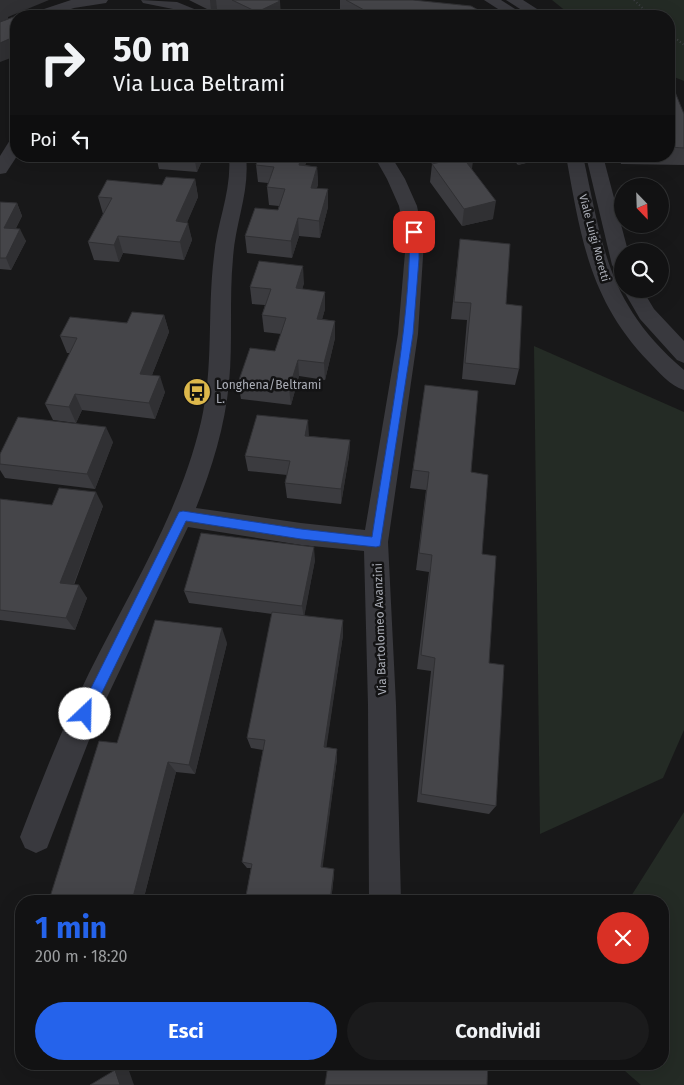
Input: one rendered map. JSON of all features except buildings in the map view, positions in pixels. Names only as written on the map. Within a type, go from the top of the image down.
[{"type":"street","points":[[55,10],[81,1],[102,0]]},
{"type":"street","points":[[148,0],[177,6],[186,10]]},
{"type":"street","points":[[490,0],[508,10]]},
{"type":"street","points":[[513,0],[531,10]]},
{"type":"street","points":[[524,0],[542,10]]},
{"type":"street","points":[[0,169],[10,153]]},
{"type":"street","points":[[36,837],[64,761],[95,692],[183,516],[205,452],[215,412],[219,365],[223,256],[238,176],[237,162]]},
{"type":"street","name":"Via Bartolomeo Avanzini","points":[[385,895],[382,706],[376,542],[408,334],[415,240],[408,206],[396,179],[386,162]]},
{"type":"street","name":"Viale Luigi Moretti","points":[[575,162],[600,270],[608,290],[628,324],[641,341],[684,382]]},
{"type":"street","name":"Viale Luigi Moretti","points":[[596,162],[616,243]]},
{"type":"street","points":[[637,298],[647,314],[684,355]]},
{"type":"street","points":[[183,516],[301,534],[376,542]]},
{"type":"path","points":[[634,0],[645,10]]},
{"type":"shaded area","points":[[552,0],[684,0],[684,81],[675,77],[675,10],[564,10]]},
{"type":"shaded area","points":[[534,346],[684,412],[684,730],[663,778],[540,834]]},
{"type":"shaded area","points":[[684,812],[684,1085],[641,1085],[624,1070],[669,1070],[669,895],[632,895]]},
{"type":"place","name":"Longhena/Beltrami L.","points":[[197,392]]},
{"type":"route","points":[[85,714],[183,516],[301,534],[376,542],[408,334],[414,259],[414,232]]}]
